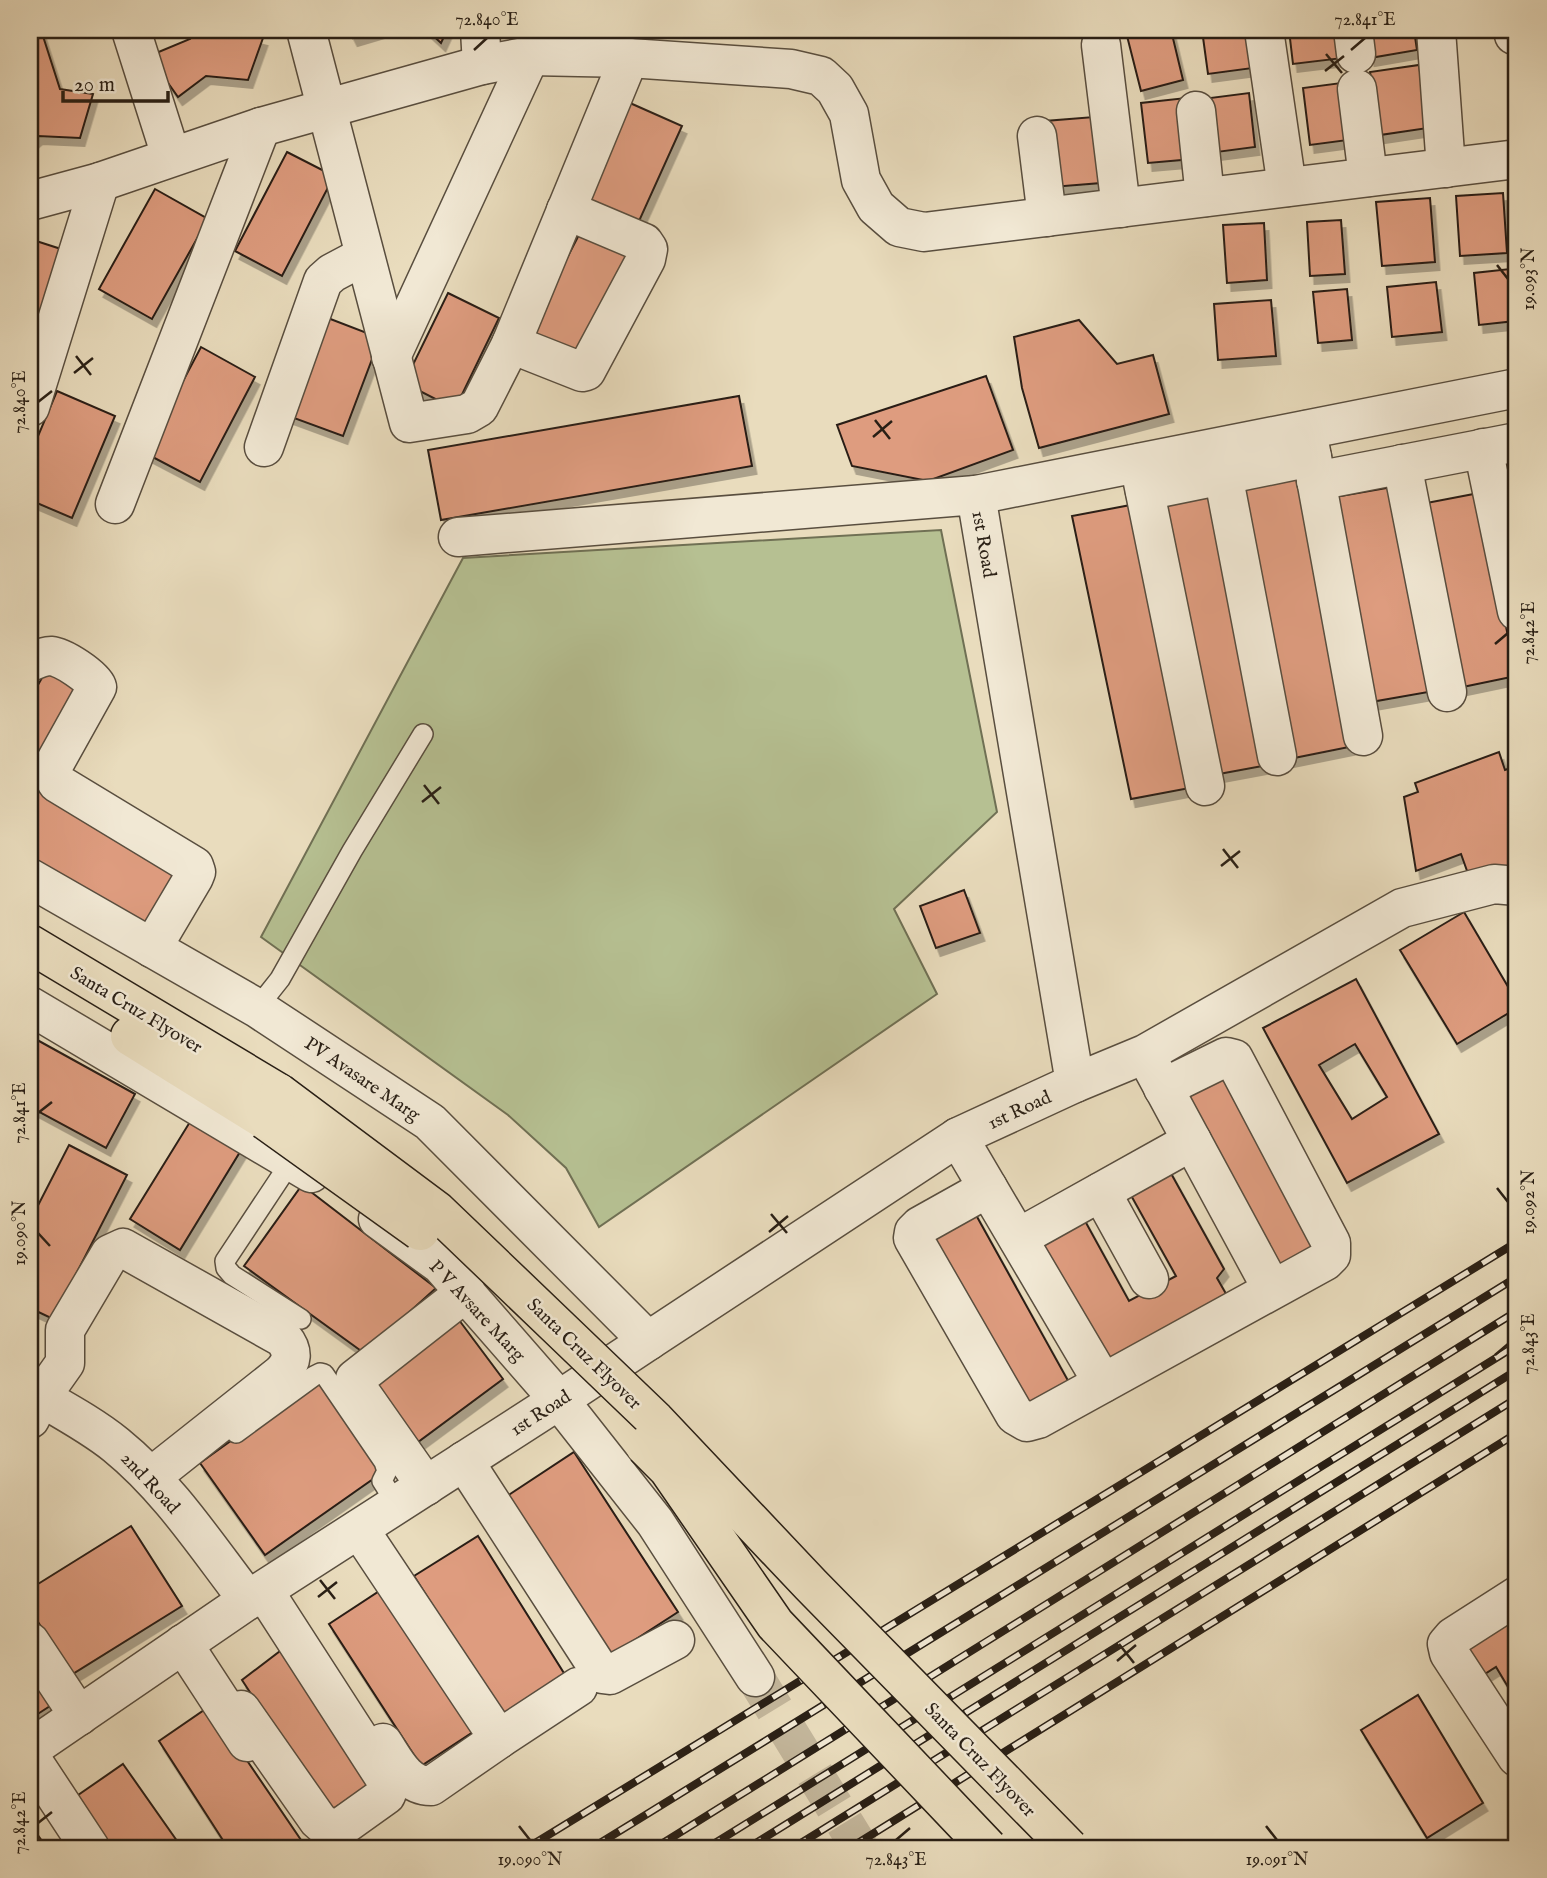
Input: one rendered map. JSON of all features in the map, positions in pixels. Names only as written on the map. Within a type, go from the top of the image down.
[{"type":"main road","name":"Santa Cruz Flyover","points":[[30,944],[272,1106],[437,1211],[655,1420],[811,1586],[1069,1848]]},
{"type":"main road","points":[[30,974],[272,1106],[449,1252],[668,1469],[775,1624],[988,1848]]},
{"type":"street","points":[[131,30],[171,156]]},
{"type":"street","points":[[306,30],[409,423],[467,414],[479,407],[511,344],[629,58]]},
{"type":"street","points":[[1264,30],[1286,187]]},
{"type":"street","points":[[1436,30],[1446,167]]},
{"type":"street","points":[[1101,45],[1121,208]]},
{"type":"street","points":[[30,201],[100,182],[261,127],[327,110],[481,47],[530,56],[629,58],[790,69],[821,76],[835,89],[849,114],[861,180],[876,207],[899,227],[924,232],[1517,159]]},
{"type":"street","points":[[391,357],[530,56]]},
{"type":"street","points":[[1355,57],[1368,177]]},
{"type":"street","points":[[1196,111],[1205,197]]},
{"type":"street","points":[[115,504],[261,127]]},
{"type":"street","points":[[1037,136],[1046,217]]},
{"type":"street","points":[[30,407],[100,182]]},
{"type":"street","points":[[511,344],[582,372],[586,370],[646,259],[648,248],[643,243],[566,210]]},
{"type":"street","points":[[264,447],[323,281],[332,273],[364,256]]},
{"type":"street","points":[[1142,477],[1223,474],[1312,456],[1517,388]]},
{"type":"street","points":[[976,495],[1312,456],[1402,464],[1500,445],[1517,611]]},
{"type":"street","points":[[1312,456],[1363,736]]},
{"type":"street","points":[[1402,464],[1447,692]]},
{"type":"street","points":[[1223,474],[1277,756]]},
{"type":"street","points":[[1142,477],[1205,786]]},
{"type":"street","name":"1st Road","points":[[30,1749],[183,1644],[958,1137],[1075,1083],[976,495],[458,537]]},
{"type":"street","points":[[30,662],[56,656],[89,676],[97,687],[53,766],[51,772],[57,783],[194,866],[194,877],[152,948]]},
{"type":"street","name":"PV Avasare Marg","points":[[30,878],[257,1008],[430,1122],[649,1341]]},
{"type":"street","points":[[1075,1083],[1145,1054],[1402,908],[1494,884],[1517,886]]},
{"type":"street","name":"P V Avsare Marg","points":[[30,1006],[292,1160],[441,1265],[559,1399],[655,1522],[755,1676]]},
{"type":"street","points":[[1145,1054],[1272,1289]]},
{"type":"street","points":[[988,1188],[920,1226],[913,1235],[1015,1415],[1027,1422],[1038,1419],[1325,1261],[1331,1255],[1332,1249],[1237,1062],[1231,1057],[1226,1058],[1163,1088]]},
{"type":"street","points":[[958,1137],[1103,1383]]},
{"type":"street","points":[[1018,1238],[1192,1141]]},
{"type":"street","points":[[1101,1192],[1149,1279]]},
{"type":"street","points":[[33,1402],[65,1363],[65,1331],[110,1254],[123,1248],[283,1338],[290,1346],[292,1355],[288,1367],[156,1482]]},
{"type":"street","points":[[412,1496],[355,1384],[355,1379],[460,1285]]},
{"type":"street","name":"2nd Road","points":[[33,1402],[74,1415],[116,1445],[156,1482],[256,1596],[386,1780],[389,1787],[386,1795],[337,1830],[327,1828],[318,1820],[241,1710]]},
{"type":"street","points":[[464,1461],[602,1674],[610,1675],[675,1640]]},
{"type":"street","points":[[359,1529],[499,1739]]},
{"type":"street","points":[[1517,1596],[1453,1637],[1447,1644],[1448,1653],[1517,1757]]},
{"type":"street","points":[[30,1642],[79,1716]]},
{"type":"street","points":[[183,1644],[315,1848]]},
{"type":"street","points":[[318,1648],[403,1772],[421,1786],[431,1786],[578,1686]]},
{"type":"street","points":[[30,1757],[90,1848]]},
{"type":"lane","points":[[257,1008],[280,979],[352,851],[423,734]]},
{"type":"lane","points":[[292,1160],[225,1261],[226,1268],[232,1275],[301,1319]]},
{"type":"lane","points":[[399,1329],[460,1285]]},
{"type":"lane","points":[[156,1482],[320,1373],[328,1378],[384,1462],[387,1471],[382,1481],[412,1496]]},
{"type":"green space","points":[[941,530],[997,812],[894,909],[937,994],[599,1227],[566,1168],[508,1115],[261,937],[463,558]]},
{"type":"building","points":[[30,30],[41,30],[60,89],[93,94],[80,138],[38,136],[30,143]]},
{"type":"building","points":[[188,30],[230,30],[263,38],[248,80],[206,76],[178,97],[149,56],[190,39]]},
{"type":"building","points":[[349,30],[380,30],[353,38]]},
{"type":"building","points":[[427,30],[447,30],[441,43]]},
{"type":"building","points":[[1171,30],[1183,80],[1141,91],[1126,32]]},
{"type":"building","points":[[1202,30],[1247,30],[1253,68],[1208,74]]},
{"type":"building","points":[[1289,30],[1339,30],[1343,58],[1293,64]]},
{"type":"building","points":[[1365,30],[1414,30],[1417,50],[1370,58]]},
{"type":"building","points":[[1419,65],[1428,128],[1380,135],[1370,72]]},
{"type":"building","points":[[1341,83],[1348,140],[1310,145],[1303,88]]},
{"type":"building","points":[[1249,93],[1255,147],[1217,152],[1210,98]]},
{"type":"building","points":[[1186,98],[1193,159],[1148,163],[1141,103]]},
{"type":"building","points":[[630,103],[682,126],[635,230],[584,206]]},
{"type":"building","points":[[1094,117],[1101,183],[1052,187],[1045,121]]},
{"type":"building","points":[[287,152],[334,176],[282,276],[235,251]]},
{"type":"building","points":[[155,189],[208,219],[152,319],[99,289]]},
{"type":"building","points":[[1503,193],[1507,253],[1460,256],[1456,196]]},
{"type":"building","points":[[1430,198],[1435,262],[1382,266],[1376,202]]},
{"type":"building","points":[[1341,220],[1345,274],[1310,276],[1307,222]]},
{"type":"building","points":[[1264,223],[1267,280],[1227,283],[1223,225]]},
{"type":"building","points":[[581,231],[637,261],[584,362],[528,333]]},
{"type":"building","points":[[30,239],[64,250],[30,351]]},
{"type":"building","points":[[1510,269],[1515,321],[1479,325],[1474,273]]},
{"type":"building","points":[[1436,282],[1442,332],[1392,337],[1387,287]]},
{"type":"building","points":[[1347,289],[1352,340],[1318,343],[1313,292]]},
{"type":"building","points":[[448,293],[499,318],[455,409],[404,383]]},
{"type":"building","points":[[1271,300],[1276,356],[1218,360],[1214,304]]},
{"type":"building","points":[[320,315],[380,338],[343,436],[283,414]]},
{"type":"building","points":[[1079,320],[1117,364],[1153,355],[1169,414],[1039,448],[1022,388],[1014,337]]},
{"type":"building","points":[[201,347],[255,377],[200,482],[145,453]]},
{"type":"building","points":[[986,376],[1013,450],[928,481],[852,466],[837,425]]},
{"type":"building","points":[[57,391],[115,416],[72,518],[30,500],[30,455]]},
{"type":"building","points":[[739,396],[752,466],[441,520],[428,450]]},
{"type":"building","points":[[1302,463],[1354,746],[1289,759],[1234,476]]},
{"type":"building","points":[[1517,474],[1517,584],[1499,477]]},
{"type":"building","points":[[1217,485],[1268,765],[1208,776],[1156,496]]},
{"type":"building","points":[[1398,486],[1434,691],[1371,702],[1335,497]]},
{"type":"building","points":[[1479,493],[1516,676],[1453,689],[1416,505]]},
{"type":"building","points":[[1136,504],[1195,787],[1131,799],[1072,516]]},
{"type":"building","points":[[47,669],[85,691],[33,781],[187,870],[152,931],[30,861],[30,699]]},
{"type":"building","points":[[1499,752],[1505,770],[1516,766],[1517,768],[1517,867],[1471,882],[1461,854],[1416,871],[1404,797],[1418,792],[1415,783]]},
{"type":"building","points":[[964,890],[980,933],[936,948],[920,906]]},
{"type":"building","points":[[1464,912],[1517,1002],[1517,1008],[1457,1044],[1400,950]]},
{"type":"building","points":[[1356,979],[1439,1134],[1347,1183],[1263,1028]],"holes":[[[1355,1044],[1387,1097],[1352,1119],[1319,1065]]]},
{"type":"building","points":[[30,1036],[135,1094],[106,1148],[30,1107]]},
{"type":"building","points":[[1231,1072],[1324,1247],[1275,1273],[1182,1098]]},
{"type":"building","points":[[193,1117],[243,1147],[180,1250],[130,1219]]},
{"type":"building","points":[[69,1145],[127,1175],[53,1319],[30,1308],[30,1221]]},
{"type":"building","points":[[1168,1168],[1224,1269],[1217,1278],[1229,1299],[1103,1369],[1030,1238],[1079,1210],[1129,1301],[1176,1276],[1128,1190]]},
{"type":"building","points":[[302,1185],[436,1288],[364,1353],[244,1266]]},
{"type":"building","points":[[971,1206],[1071,1386],[1021,1413],[921,1234]]},
{"type":"building","points":[[453,1312],[503,1379],[410,1448],[360,1381]]},
{"type":"building","points":[[317,1379],[383,1472],[265,1555],[200,1463]]},
{"type":"building","points":[[574,1452],[678,1612],[599,1663],[495,1504]]},
{"type":"building","points":[[131,1526],[182,1606],[71,1675],[30,1609],[30,1589]]},
{"type":"building","points":[[478,1536],[567,1678],[504,1718],[414,1576]]},
{"type":"building","points":[[384,1588],[476,1730],[421,1766],[329,1624]]},
{"type":"building","points":[[1517,1619],[1517,1702],[1496,1667],[1480,1677],[1464,1651]]},
{"type":"building","points":[[288,1645],[378,1780],[328,1812],[242,1680]]},
{"type":"building","points":[[30,1676],[50,1706],[30,1719]]},
{"type":"building","points":[[1418,1695],[1483,1803],[1427,1838],[1361,1730]]},
{"type":"building","points":[[210,1706],[301,1840],[289,1848],[228,1848],[159,1741]]},
{"type":"building","points":[[123,1764],[182,1848],[101,1848],[68,1802]]},
{"type":"building","points":[[30,1824],[47,1848],[30,1848]]},
{"type":"tunnel","points":[[755,1677],[860,1848]]},
{"type":"railway","points":[[527,1848],[1517,1242]]},
{"type":"railway","points":[[592,1848],[1517,1277]]},
{"type":"railway","points":[[655,1848],[1517,1311]]},
{"type":"railway","points":[[707,1848],[1517,1345]]},
{"type":"railway","points":[[748,1848],[1517,1370]]},
{"type":"railway","points":[[793,1848],[1517,1398]]},
{"type":"railway","points":[[850,1848],[1517,1433]]}]
